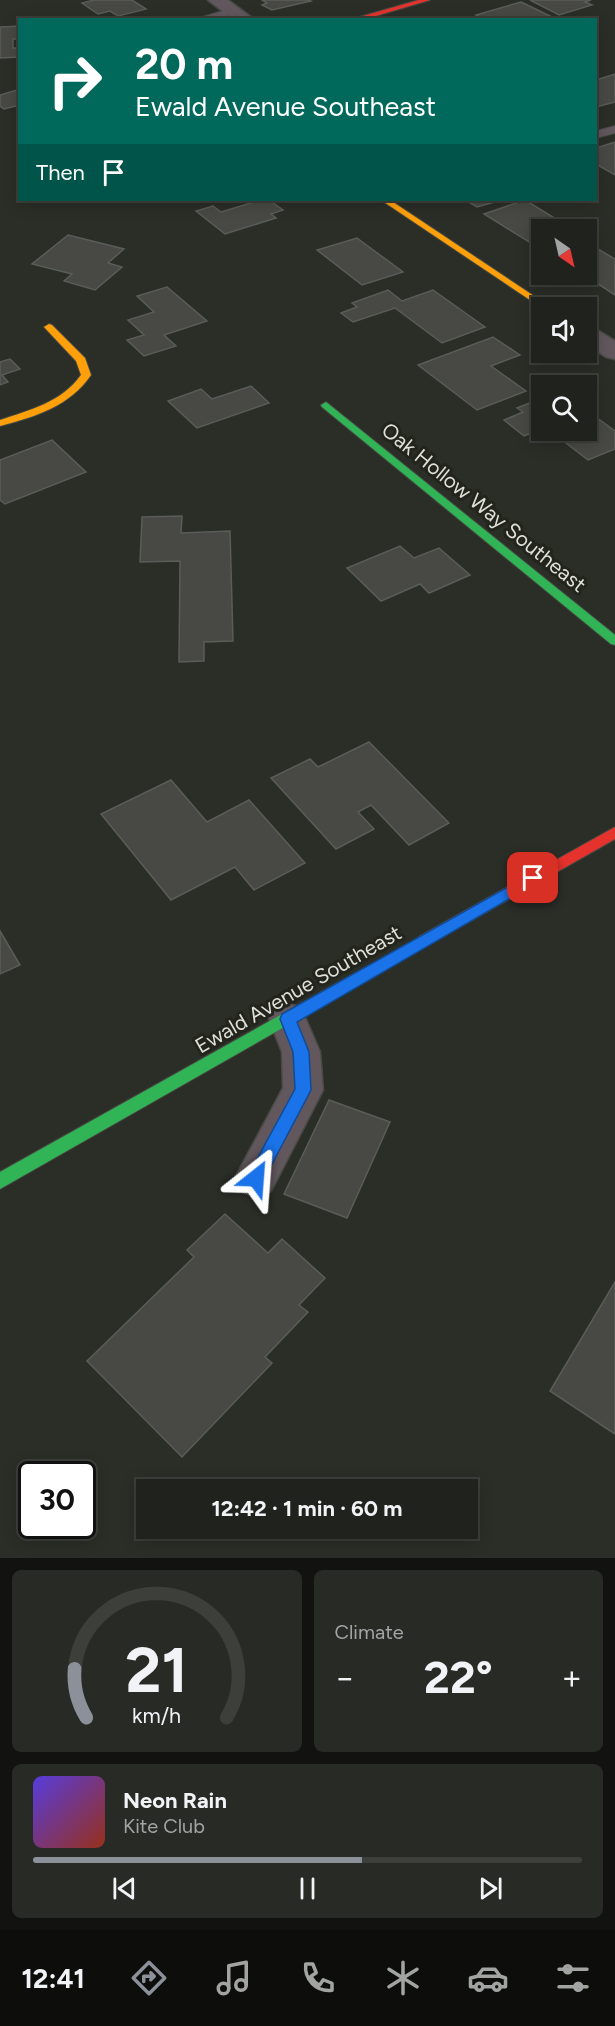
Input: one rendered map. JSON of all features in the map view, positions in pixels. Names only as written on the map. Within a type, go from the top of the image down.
[{"type":"street","points":[[216,0],[240,15]]},
{"type":"street","points":[[360,18],[427,0]]},
{"type":"street","points":[[387,201],[531,297]]},
{"type":"street","points":[[0,423],[51,405],[79,389],[86,377],[84,364],[49,327]]},
{"type":"street","points":[[597,340],[615,352]]},
{"type":"street","name":"Oak Hollow Way Southeast","points":[[326,405],[615,642]]},
{"type":"street","name":"Ewald Avenue Southeast","points":[[0,1181],[615,832]]},
{"type":"street","points":[[256,1178],[303,1090],[301,1052],[288,1019]]},
{"type":"lane","points":[[214,18],[240,15]]},
{"type":"lane","points":[[597,135],[615,129]]},
{"type":"building","points":[[94,0],[132,0],[146,9],[118,16],[110,11],[98,14],[82,3]]},
{"type":"building","points":[[262,0],[311,1],[272,10],[262,5],[267,3]]},
{"type":"building","points":[[530,0],[591,0],[585,2],[592,5],[559,15]]},
{"type":"building","points":[[521,2],[552,17],[481,18],[476,15]]},
{"type":"building","points":[[18,26],[18,39],[13,39],[13,48],[18,48],[18,57],[0,58],[0,27]]},
{"type":"building","points":[[615,74],[615,102],[597,107],[597,80]]},
{"type":"building","points":[[17,90],[18,106],[4,109],[0,106],[0,95]]},
{"type":"building","points":[[615,142],[615,175],[597,165],[597,148]]},
{"type":"building","points":[[258,201],[270,201],[283,210],[271,214],[276,218],[225,234],[196,211],[213,206],[221,212]]},
{"type":"building","points":[[467,201],[498,201],[477,207]]},
{"type":"building","points":[[527,201],[556,219],[531,219],[531,243],[484,214]]},
{"type":"building","points":[[68,235],[124,249],[108,263],[122,267],[95,290],[64,281],[72,274],[32,264]]},
{"type":"building","points":[[357,238],[403,272],[362,285],[317,250]]},
{"type":"building","points":[[597,248],[615,259],[615,295],[597,283]]},
{"type":"building","points":[[167,287],[207,321],[164,335],[176,346],[144,356],[127,340],[144,335],[128,320],[154,312],[137,296]]},
{"type":"building","points":[[388,290],[402,301],[433,290],[485,327],[442,343],[395,308],[353,322],[341,313],[357,307],[352,303]]},
{"type":"building","points":[[493,337],[520,355],[491,366],[526,391],[477,410],[418,365]]},
{"type":"building","points":[[10,359],[20,369],[2,375],[8,382],[0,385],[0,362]]},
{"type":"building","points":[[251,386],[269,403],[197,428],[168,401],[201,389],[212,399]]},
{"type":"building","points":[[531,402],[531,433],[524,436],[504,420],[523,412],[517,408]]},
{"type":"building","points":[[597,418],[615,431],[615,449],[588,460],[563,441],[597,441]]},
{"type":"building","points":[[52,440],[86,472],[5,504],[0,500],[0,460]]},
{"type":"building","points":[[182,516],[181,533],[230,531],[233,641],[204,642],[204,661],[179,662],[180,561],[140,562],[142,517]]},
{"type":"building","points":[[400,546],[414,558],[439,548],[470,575],[429,593],[420,584],[381,601],[347,568]]},
{"type":"building","points":[[369,742],[449,823],[409,845],[371,805],[358,812],[374,829],[336,849],[271,778],[310,759],[318,767]]},
{"type":"building","points":[[171,780],[207,822],[249,800],[305,863],[254,890],[235,867],[171,900],[101,814]]},
{"type":"building","points":[[0,931],[20,965],[0,974]]},
{"type":"building","points":[[329,1100],[390,1122],[347,1218],[284,1194]]},
{"type":"building","points":[[225,1214],[268,1253],[282,1239],[325,1278],[299,1305],[308,1312],[265,1357],[272,1363],[182,1457],[87,1361],[194,1257],[187,1250]]},
{"type":"building","points":[[615,1282],[615,1434],[550,1391]]},
{"type":"traffic: fast","points":[[326,405],[615,641]]},
{"type":"traffic: fast","points":[[0,1181],[425,940]]},
{"type":"traffic: slow","points":[[387,201],[531,297]]},
{"type":"traffic: slow","points":[[0,423],[60,401],[70,394],[86,375],[81,360],[49,327]]},
{"type":"traffic: jam","points":[[360,18],[427,0]]},
{"type":"traffic: jam","points":[[425,940],[615,832]]},
{"type":"route","points":[[256,1178],[303,1090],[301,1052],[288,1019],[533,878]]}]
